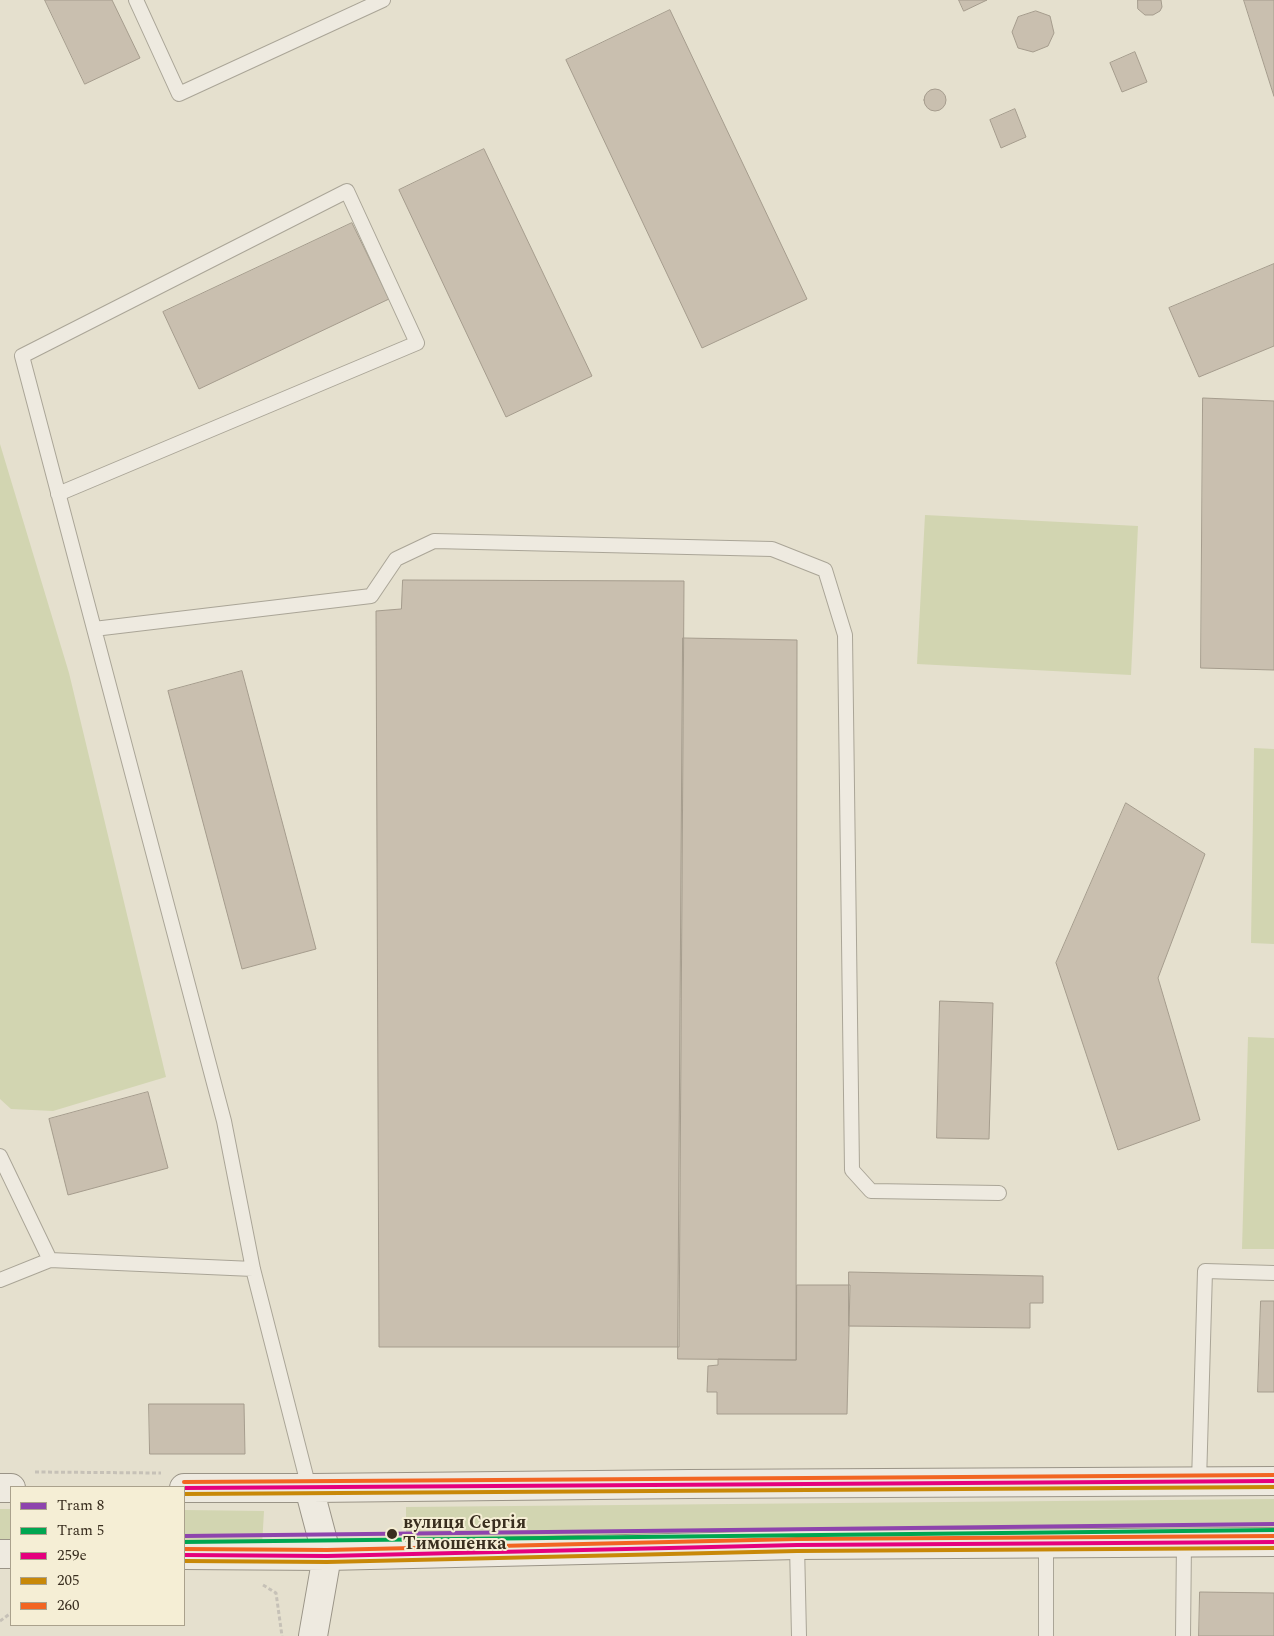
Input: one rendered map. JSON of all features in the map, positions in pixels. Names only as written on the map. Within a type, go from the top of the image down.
[{"type":"main road","points":[[185,1488],[1274,1481]]},
{"type":"main road","points":[[310,1488],[327,1556],[313,1636]]},
{"type":"main road","points":[[185,1555],[327,1556],[797,1545],[1274,1542]]},
{"type":"lane","points":[[136,0],[179,94],[383,0]]},
{"type":"lane","points":[[58,494],[417,343],[347,191],[22,356],[58,494],[224,1121],[253,1269],[310,1488]]},
{"type":"lane","points":[[94,629],[371,596],[396,559],[434,542],[772,549],[825,570],[844,635],[852,1170],[871,1191],[999,1194]]},
{"type":"lane","points":[[0,1156],[50,1260]]},
{"type":"lane","points":[[0,1280],[50,1260],[253,1269]]},
{"type":"lane","points":[[1199,1482],[1205,1271],[1274,1273]]},
{"type":"lane","points":[[1182,1636],[1184,1542]]},
{"type":"lane","points":[[1046,1543],[1046,1636]]},
{"type":"lane","points":[[797,1545],[799,1636]]},
{"type":"path","points":[[260,1584],[276,1593],[282,1636]]},
{"type":"green space","points":[[0,444],[69,673],[166,1077],[53,1111],[11,1109],[0,1099]]},
{"type":"green space","points":[[925,515],[1138,526],[1131,675],[917,664]]},
{"type":"green space","points":[[1254,748],[1274,749],[1274,944],[1251,943]]},
{"type":"green space","points":[[1248,1037],[1274,1038],[1274,1249],[1242,1249]]},
{"type":"green space","points":[[1274,1499],[1274,1535],[406,1545],[406,1507]]},
{"type":"green space","points":[[0,1509],[10,1509],[10,1544],[0,1544]]},
{"type":"green space","points":[[185,1510],[264,1511],[262,1546],[185,1545]]},
{"type":"building","points":[[45,0],[112,0],[140,58],[85,84]]},
{"type":"building","points":[[959,0],[987,0],[964,11]]},
{"type":"building","points":[[1138,0],[1161,0],[1162,7],[1160,11],[1153,15],[1145,15],[1138,9]]},
{"type":"building","points":[[1244,0],[1274,0],[1274,96]]},
{"type":"building","points":[[670,10],[807,299],[702,348],[566,60]]},
{"type":"building","points":[[1036,11],[1050,16],[1054,33],[1048,46],[1033,52],[1018,48],[1012,32],[1018,17]]},
{"type":"building","points":[[1135,52],[1147,82],[1122,92],[1110,63]]},
{"type":"building","points":[[931,89],[939,89],[946,96],[946,104],[939,111],[931,111],[924,104],[924,96]]},
{"type":"building","points":[[1015,109],[1026,137],[1001,148],[990,120]]},
{"type":"building","points":[[484,149],[592,376],[506,417],[399,190]]},
{"type":"building","points":[[352,223],[389,299],[199,389],[163,312]]},
{"type":"building","points":[[1274,264],[1274,346],[1199,377],[1169,308]]},
{"type":"building","points":[[1203,398],[1274,401],[1274,670],[1201,668]]},
{"type":"building","points":[[403,580],[684,581],[679,1347],[379,1347],[376,611],[401,609]]},
{"type":"building","points":[[683,638],[797,640],[796,1360],[678,1359]]},
{"type":"building","points":[[242,671],[316,949],[242,969],[168,691]]},
{"type":"building","points":[[1126,803],[1205,854],[1158,978],[1200,1120],[1118,1150],[1056,963]]},
{"type":"building","points":[[940,1001],[993,1003],[989,1139],[937,1138]]},
{"type":"building","points":[[148,1092],[168,1168],[68,1195],[49,1119]]},
{"type":"building","points":[[849,1272],[1043,1276],[1043,1303],[1030,1303],[1030,1328],[849,1326]]},
{"type":"building","points":[[797,1285],[850,1285],[847,1414],[717,1414],[717,1392],[707,1392],[708,1366],[718,1365],[718,1359],[796,1360]]},
{"type":"building","points":[[1261,1301],[1274,1301],[1274,1392],[1258,1392]]},
{"type":"building","points":[[149,1404],[244,1404],[245,1454],[150,1454]]},
{"type":"building","points":[[1200,1592],[1274,1593],[1274,1636],[1199,1636]]},
{"type":"tram line","name":"8","points":[[185,1536],[1274,1524]]},
{"type":"tram line","name":"5","points":[[185,1542],[1274,1530]]},
{"type":"transit line","name":"260","points":[[184,1482],[1274,1475]]},
{"type":"transit line","name":"259е","points":[[185,1488],[1274,1481]]},
{"type":"transit line","name":"205","points":[[185,1494],[1274,1487]]},
{"type":"transit line","name":"260","points":[[185,1549],[327,1550],[797,1539],[1274,1536]]},
{"type":"transit line","name":"259е","points":[[185,1555],[327,1556],[797,1545],[1274,1542]]},
{"type":"transit line","name":"205","points":[[185,1561],[327,1562],[797,1551],[1274,1548]]},
{"type":"place","name":"вулиця Сергія Тимошенка","points":[[392,1534]]}]
